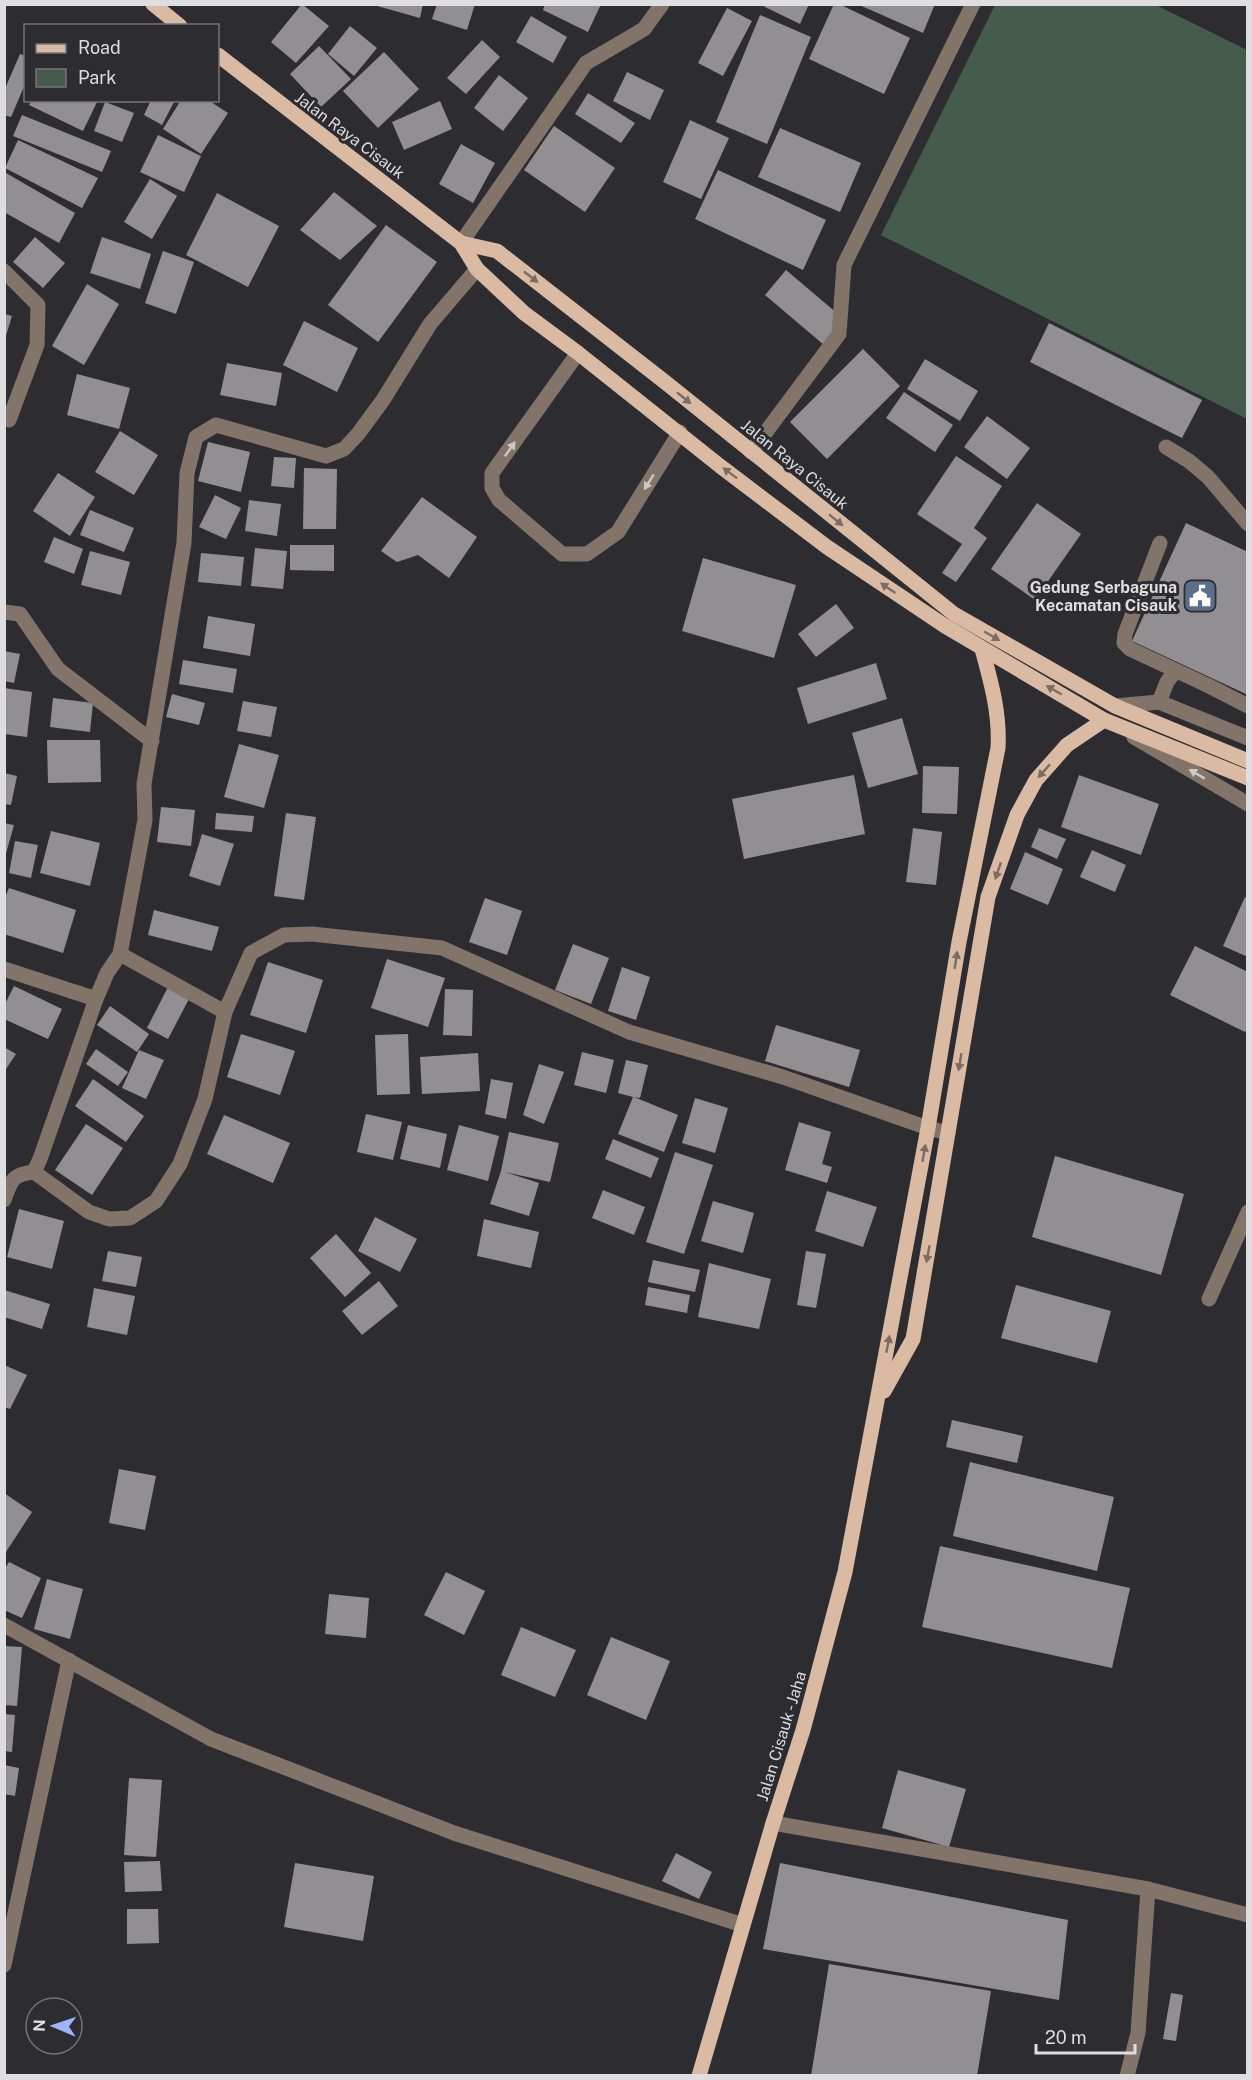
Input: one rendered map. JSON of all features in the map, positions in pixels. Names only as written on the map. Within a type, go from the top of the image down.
[{"type":"main road","points":[[153,4],[178,24]]},
{"type":"main road","name":"Jalan Raya Cisauk","points":[[219,56],[461,243],[477,269],[524,313],[578,352],[720,466],[828,547],[945,626],[1104,720],[1248,778]]},
{"type":"main road","name":"Jalan Raya Cisauk","points":[[461,243],[497,251],[665,382],[954,614],[1115,706],[1248,760]]},
{"type":"main road","points":[[477,269],[497,251]]},
{"type":"main road","name":"Jalan Cisauk - Jaha","points":[[699,2076],[773,1823],[803,1730],[845,1572],[928,1128],[959,942],[998,748],[999,728],[996,704],[982,649]]},
{"type":"main road","points":[[878,1402],[913,1339],[988,897],[1017,815],[1036,780],[1067,745],[1104,720]]},
{"type":"street","points":[[461,243],[586,63],[644,29],[663,4]]},
{"type":"street","points":[[751,452],[839,334],[844,265],[973,4]]},
{"type":"street","points":[[34,1172],[79,1052],[96,999],[107,974],[120,954],[145,820],[144,784],[184,543],[187,473],[196,437],[216,425],[326,456],[344,448],[358,434],[382,400],[430,324],[477,269]]},
{"type":"street","points":[[4,271],[38,305],[37,345],[9,420]]},
{"type":"street","points":[[578,352],[492,474],[492,488],[499,500],[562,554],[587,554],[618,532],[680,432]]},
{"type":"street","points":[[1166,447],[1189,460],[1208,477],[1248,524]]},
{"type":"street","points":[[1160,543],[1125,634],[1124,643],[1130,649],[1248,706]]},
{"type":"street","points":[[4,612],[20,614],[58,669],[152,741]]},
{"type":"street","points":[[1159,702],[1167,682],[1175,671]]},
{"type":"street","points":[[1115,706],[1159,702],[1248,738]]},
{"type":"street","name":"Jalan Raya Cisauk","points":[[1104,720],[1248,804]]},
{"type":"street","points":[[4,1200],[11,1181],[22,1173],[34,1172],[89,1212],[109,1219],[130,1218],[156,1201],[180,1164],[205,1099],[225,1012],[251,953],[284,935],[312,934],[442,948],[629,1032],[783,1077],[948,1133]]},
{"type":"street","points":[[120,954],[225,1012]]},
{"type":"street","points":[[4,969],[96,999]]},
{"type":"street","points":[[1209,1299],[1248,1212]]},
{"type":"street","points":[[4,1625],[211,1739],[454,1833],[743,1925]]},
{"type":"street","points":[[4,1965],[69,1660]]},
{"type":"street","points":[[773,1823],[1149,1889],[1248,1915]]},
{"type":"street","points":[[1127,2076],[1138,2033],[1149,1889]]},
{"type":"green space","points":[[995,5],[1156,5],[1247,50],[1247,419],[881,235]]},
{"type":"building","points":[[302,4],[329,26],[296,63],[271,42]]},
{"type":"building","points":[[370,4],[423,4],[420,18]]},
{"type":"building","points":[[437,4],[475,4],[467,30],[432,19]]},
{"type":"building","points":[[545,4],[601,4],[588,32],[543,10]]},
{"type":"building","points":[[759,4],[809,4],[800,24]]},
{"type":"building","points":[[834,4],[839,4],[910,38],[884,94],[809,59]]},
{"type":"building","points":[[857,4],[935,4],[923,33]]},
{"type":"building","points":[[727,8],[752,21],[723,76],[698,63]]},
{"type":"building","points":[[760,15],[811,37],[767,144],[716,122]]},
{"type":"building","points":[[531,16],[567,37],[553,63],[516,42]]},
{"type":"building","points":[[350,26],[377,48],[354,76],[328,54]]},
{"type":"building","points":[[482,40],[500,57],[466,94],[447,78]]},
{"type":"building","points":[[319,46],[351,79],[321,107],[290,74]]},
{"type":"building","points":[[384,52],[419,89],[378,128],[343,91]]},
{"type":"building","points":[[20,54],[24,55],[24,87],[11,117],[4,115],[4,91]]},
{"type":"building","points":[[627,72],[664,90],[650,120],[613,101]]},
{"type":"building","points":[[499,75],[528,98],[503,131],[474,108]]},
{"type":"building","points":[[588,93],[635,123],[621,143],[575,114]]},
{"type":"building","points":[[440,101],[452,129],[404,150],[392,122]]},
{"type":"building","points":[[31,102],[97,102],[83,131],[29,105]]},
{"type":"building","points":[[105,102],[134,113],[122,142],[94,131]]},
{"type":"building","points":[[150,102],[174,102],[162,125],[144,115]]},
{"type":"building","points":[[180,102],[211,102],[228,113],[201,154],[163,129]]},
{"type":"building","points":[[22,115],[111,151],[102,172],[13,136]]},
{"type":"building","points":[[690,120],[729,138],[701,199],[663,182]]},
{"type":"building","points":[[554,126],[615,168],[585,212],[524,170]]},
{"type":"building","points":[[780,128],[861,163],[840,212],[758,177]]},
{"type":"building","points":[[158,135],[201,156],[184,192],[140,172]]},
{"type":"building","points":[[18,140],[98,178],[82,208],[5,168]]},
{"type":"building","points":[[461,144],[495,163],[473,203],[439,184]]},
{"type":"building","points":[[718,170],[826,220],[803,270],[695,219]]},
{"type":"building","points":[[6,173],[75,213],[59,243],[4,212]]},
{"type":"building","points":[[150,179],[177,196],[152,239],[124,222]]},
{"type":"building","points":[[334,192],[377,226],[340,260],[300,230]]},
{"type":"building","points":[[217,193],[279,226],[248,287],[186,255]]},
{"type":"building","points":[[386,225],[437,262],[378,342],[328,305]]},
{"type":"building","points":[[35,237],[65,263],[43,288],[13,262]]},
{"type":"building","points":[[102,237],[151,254],[140,289],[90,273]]},
{"type":"building","points":[[163,251],[194,262],[176,314],[145,303]]},
{"type":"building","points":[[786,270],[845,320],[824,345],[765,295]]},
{"type":"building","points":[[87,284],[119,304],[84,365],[52,346]]},
{"type":"building","points":[[5,314],[12,316],[5,339]]},
{"type":"building","points":[[304,321],[358,348],[337,392],[283,365]]},
{"type":"building","points":[[1049,323],[1202,400],[1182,438],[1030,362]]},
{"type":"building","points":[[863,349],[900,386],[827,459],[790,422]]},
{"type":"building","points":[[925,359],[978,391],[960,421],[907,389]]},
{"type":"building","points":[[227,363],[282,373],[276,406],[220,395]]},
{"type":"building","points":[[77,374],[130,388],[119,429],[67,415]]},
{"type":"building","points":[[904,392],[953,425],[935,452],[886,418]]},
{"type":"building","points":[[987,416],[1030,448],[1007,479],[964,447]]},
{"type":"building","points":[[120,431],[158,455],[134,495],[95,472]]},
{"type":"building","points":[[208,442],[250,452],[241,492],[198,481]]},
{"type":"building","points":[[956,456],[1002,486],[974,528],[987,538],[956,582],[942,573],[962,544],[917,514]]},
{"type":"building","points":[[274,457],[296,458],[294,488],[271,486]]},
{"type":"building","points":[[304,468],[337,469],[336,529],[303,529]]},
{"type":"building","points":[[58,473],[95,497],[70,536],[33,511]]},
{"type":"building","points":[[215,495],[241,508],[226,539],[199,527]]},
{"type":"building","points":[[422,497],[477,537],[449,578],[418,555],[397,562],[381,551]]},
{"type":"building","points":[[249,500],[281,504],[277,536],[245,531]]},
{"type":"building","points":[[1037,503],[1081,534],[1035,600],[991,569]]},
{"type":"building","points":[[90,510],[134,528],[124,552],[80,535]]},
{"type":"building","name":"Gedung Serbaguna Kecamatan Cisauk","points":[[1186,523],[1248,552],[1248,695],[1132,641]]},
{"type":"building","points":[[54,537],[83,549],[74,574],[44,562]]},
{"type":"building","points":[[290,545],[334,545],[334,571],[290,570]]},
{"type":"building","points":[[255,548],[287,551],[283,589],[251,586]]},
{"type":"building","points":[[90,551],[130,562],[121,595],[81,585]]},
{"type":"building","points":[[201,553],[244,557],[241,586],[198,582]]},
{"type":"building","points":[[703,558],[796,585],[774,658],[682,631]]},
{"type":"building","points":[[836,604],[854,628],[816,657],[798,634]]},
{"type":"building","points":[[208,616],[255,624],[250,656],[203,648]]},
{"type":"building","points":[[4,651],[20,654],[14,683],[4,681]]},
{"type":"building","points":[[183,660],[237,669],[233,693],[179,684]]},
{"type":"building","points":[[876,663],[887,699],[808,724],[797,688]]},
{"type":"building","points":[[4,688],[32,692],[27,737],[4,734]]},
{"type":"building","points":[[172,694],[205,703],[199,725],[166,717]]},
{"type":"building","points":[[53,698],[93,703],[90,732],[50,727]]},
{"type":"building","points":[[243,701],[277,707],[271,737],[237,731]]},
{"type":"building","points":[[902,718],[918,774],[868,788],[852,733]]},
{"type":"building","points":[[47,740],[100,740],[101,782],[48,783]]},
{"type":"building","points":[[239,744],[279,755],[264,808],[224,797]]},
{"type":"building","points":[[923,766],[959,767],[957,814],[922,813]]},
{"type":"building","points":[[4,773],[17,776],[11,805],[4,804]]},
{"type":"building","points":[[854,775],[865,834],[744,859],[732,799]]},
{"type":"building","points":[[1079,775],[1159,804],[1141,855],[1061,827]]},
{"type":"building","points":[[161,807],[195,810],[191,846],[157,842]]},
{"type":"building","points":[[216,813],[254,816],[252,832],[215,829]]},
{"type":"building","points":[[286,813],[316,817],[304,900],[274,896]]},
{"type":"building","points":[[4,823],[14,825],[5,857],[4,857]]},
{"type":"building","points":[[913,828],[942,832],[936,885],[906,882]]},
{"type":"building","points":[[1039,828],[1066,839],[1057,859],[1031,847]]},
{"type":"building","points":[[51,831],[100,843],[90,886],[40,873]]},
{"type":"building","points":[[202,834],[234,844],[220,886],[189,876]]},
{"type":"building","points":[[15,841],[38,845],[31,878],[9,873]]},
{"type":"building","points":[[1092,850],[1126,865],[1115,892],[1080,877]]},
{"type":"building","points":[[1025,852],[1063,869],[1048,905],[1010,889]]},
{"type":"building","points":[[9,888],[76,910],[63,953],[4,934],[4,900]]},
{"type":"building","points":[[1245,897],[1248,899],[1248,957],[1223,946]]},
{"type":"building","points":[[485,898],[522,911],[507,955],[469,942]]},
{"type":"building","points":[[154,910],[219,927],[212,951],[148,935]]},
{"type":"building","points":[[573,944],[609,958],[591,1004],[555,990]]},
{"type":"building","points":[[1195,946],[1248,972],[1248,1028],[1245,1032],[1170,995]]},
{"type":"building","points":[[387,959],[445,978],[428,1027],[371,1008]]},
{"type":"building","points":[[268,962],[323,980],[306,1033],[250,1015]]},
{"type":"building","points":[[622,967],[650,977],[636,1020],[608,1011]]},
{"type":"building","points":[[169,985],[190,997],[168,1039],[147,1028]]},
{"type":"building","points":[[14,986],[62,1009],[48,1039],[4,1019],[4,1006]]},
{"type":"building","points":[[445,989],[473,990],[472,1036],[443,1035]]},
{"type":"building","points":[[110,1006],[149,1034],[137,1052],[97,1025]]},
{"type":"building","points":[[776,1025],[860,1050],[849,1087],[765,1061]]},
{"type":"building","points":[[241,1034],[295,1051],[280,1095],[227,1077]]},
{"type":"building","points":[[408,1034],[410,1094],[377,1095],[375,1035]]},
{"type":"building","points":[[4,1047],[16,1054],[4,1072]]},
{"type":"building","points":[[96,1049],[128,1072],[118,1086],[86,1064]]},
{"type":"building","points":[[139,1050],[164,1060],[146,1099],[122,1088]]},
{"type":"building","points":[[582,1052],[614,1060],[606,1093],[574,1085]]},
{"type":"building","points":[[478,1053],[480,1091],[422,1094],[420,1057]]},
{"type":"building","points":[[626,1060],[648,1065],[640,1098],[634,1097],[678,1115],[664,1152],[618,1134],[633,1097],[618,1093]]},
{"type":"building","points":[[539,1064],[564,1072],[544,1124],[523,1115]]},
{"type":"building","points":[[93,1079],[144,1116],[126,1142],[75,1106]]},
{"type":"building","points":[[491,1079],[513,1083],[506,1119],[485,1114]]},
{"type":"building","points":[[695,1098],[728,1108],[715,1153],[682,1143]]},
{"type":"building","points":[[366,1114],[402,1122],[393,1160],[357,1152]]},
{"type":"building","points":[[224,1115],[290,1143],[273,1183],[207,1154]]},
{"type":"building","points":[[799,1122],[831,1132],[822,1164],[832,1167],[827,1183],[785,1170]]},
{"type":"building","points":[[86,1124],[123,1148],[92,1195],[55,1170]]},
{"type":"building","points":[[408,1125],[447,1134],[440,1168],[400,1159]]},
{"type":"building","points":[[459,1125],[499,1136],[488,1181],[447,1170]]},
{"type":"building","points":[[509,1132],[559,1143],[550,1182],[505,1172],[539,1183],[529,1216],[490,1204],[501,1171]]},
{"type":"building","points":[[613,1139],[659,1158],[651,1178],[605,1159]]},
{"type":"building","points":[[675,1152],[713,1165],[684,1254],[646,1242]]},
{"type":"building","points":[[1055,1156],[1184,1194],[1161,1275],[1032,1237]]},
{"type":"building","points":[[603,1190],[645,1207],[634,1235],[592,1218]]},
{"type":"building","points":[[827,1191],[877,1207],[863,1247],[815,1231]]},
{"type":"building","points":[[713,1201],[754,1213],[743,1253],[701,1241]]},
{"type":"building","points":[[19,1209],[64,1221],[52,1269],[7,1257]]},
{"type":"building","points":[[375,1217],[417,1239],[400,1272],[358,1251]]},
{"type":"building","points":[[484,1219],[539,1232],[531,1268],[477,1256]]},
{"type":"building","points":[[336,1234],[371,1273],[345,1297],[310,1258]]},
{"type":"building","points":[[108,1251],[142,1257],[136,1287],[102,1281]]},
{"type":"building","points":[[806,1251],[826,1254],[816,1308],[797,1305]]},
{"type":"building","points":[[653,1260],[700,1270],[695,1292],[648,1282]]},
{"type":"building","points":[[709,1263],[771,1279],[759,1329],[698,1317]]},
{"type":"building","points":[[379,1281],[398,1306],[362,1335],[342,1311]]},
{"type":"building","points":[[1016,1285],[1111,1311],[1097,1363],[1001,1338]]},
{"type":"building","points":[[648,1287],[690,1295],[687,1313],[645,1305]]},
{"type":"building","points":[[94,1288],[135,1296],[127,1335],[87,1327]]},
{"type":"building","points":[[4,1290],[50,1304],[42,1329],[4,1317]]},
{"type":"building","points":[[4,1365],[27,1375],[10,1409],[4,1407]]},
{"type":"building","points":[[952,1420],[1023,1436],[1017,1463],[946,1447]]},
{"type":"building","points":[[970,1462],[1114,1497],[1097,1571],[953,1536]]},
{"type":"building","points":[[119,1469],[156,1476],[145,1530],[109,1523]]},
{"type":"building","points":[[4,1493],[32,1512],[4,1555]]},
{"type":"building","points":[[940,1546],[1130,1588],[1112,1668],[922,1627]]},
{"type":"building","points":[[9,1562],[41,1578],[22,1618],[4,1610],[4,1570]]},
{"type":"building","points":[[446,1572],[485,1591],[464,1635],[424,1615]]},
{"type":"building","points":[[47,1579],[83,1589],[70,1639],[34,1629]]},
{"type":"building","points":[[329,1594],[369,1598],[366,1638],[325,1634]]},
{"type":"building","points":[[521,1627],[576,1650],[555,1697],[501,1675]]},
{"type":"building","points":[[611,1637],[670,1661],[646,1720],[587,1695]]},
{"type":"building","points":[[4,1646],[22,1647],[17,1706],[4,1705]]},
{"type":"building","points":[[4,1714],[15,1715],[12,1752],[4,1751]]},
{"type":"building","points":[[4,1765],[19,1768],[15,1796],[4,1794]]},
{"type":"building","points":[[898,1770],[966,1789],[949,1847],[882,1828]]},
{"type":"building","points":[[129,1778],[162,1780],[156,1857],[124,1855]]},
{"type":"building","points":[[676,1853],[712,1872],[699,1899],[662,1881]]},
{"type":"building","points":[[160,1861],[162,1891],[125,1892],[124,1862]]},
{"type":"building","points":[[295,1863],[374,1876],[363,1941],[284,1927]]},
{"type":"building","points":[[780,1863],[1068,1920],[1059,2000],[763,1949]]},
{"type":"building","points":[[127,1909],[158,1909],[159,1943],[127,1944]]},
{"type":"building","points":[[829,1964],[991,1991],[977,2076],[811,2076]]},
{"type":"building","points":[[1171,1993],[1183,1995],[1176,2041],[1163,2039]]},
{"type":"place","name":"Gedung Serbaguna Kecamatan Cisauk","points":[[1200,596]]}]
